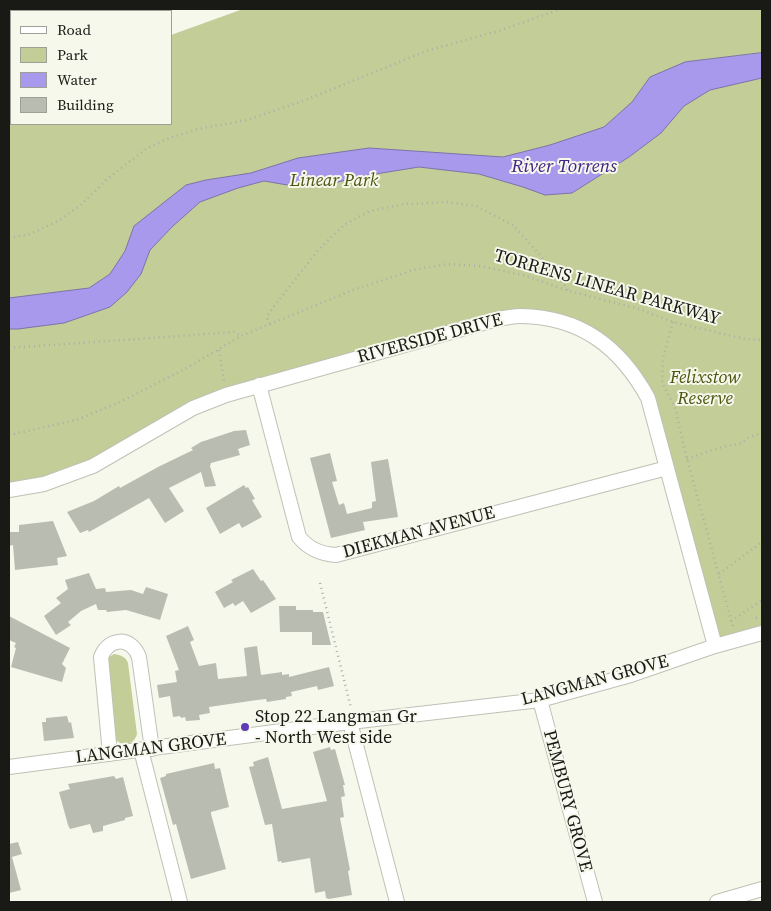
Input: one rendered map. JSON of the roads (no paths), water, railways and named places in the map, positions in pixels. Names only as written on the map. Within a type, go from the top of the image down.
[{"type":"street","name":"RIVERSIDE DRIVE","points":[[9,490],[44,484],[93,466],[193,408],[226,395],[494,320],[520,316],[548,318],[573,326],[598,339],[623,360],[636,376],[648,398],[715,646]]},
{"type":"street","name":"DIEKMAN AVENUE","points":[[259,385],[298,537],[313,550],[325,554],[336,555],[667,468]]},
{"type":"street","name":"LANGMAN GROVE","points":[[9,767],[146,750],[351,716],[540,700],[631,675],[715,646],[762,633]]},
{"type":"street","points":[[110,754],[101,657],[109,645],[118,641],[130,644],[136,650],[139,657],[146,750],[180,902]]},
{"type":"street","name":"PEMBURY GROVE","points":[[540,700],[595,902]]},
{"type":"street","points":[[351,716],[397,902]]},
{"type":"street","points":[[717,902],[762,890]]},
{"type":"water","name":"River Torrens","points":[[762,53],[762,78],[710,90],[684,106],[661,133],[629,157],[572,193],[545,195],[479,174],[419,167],[357,177],[327,185],[299,187],[264,181],[200,202],[150,250],[141,274],[127,292],[110,307],[64,323],[9,329],[9,298],[89,288],[110,274],[125,251],[134,226],[186,185],[251,173],[298,158],[369,148],[503,157],[550,145],[604,127],[632,102],[650,77],[685,62]]},
{"type":"place","name":"Stop 22 Langman Gr - North West side","points":[[245,727]]},
{"type":"park label","name":"Linear Park","points":[[334,181]]},
{"type":"park label","name":"Felixstow Reserve","points":[[705,388]]}]
